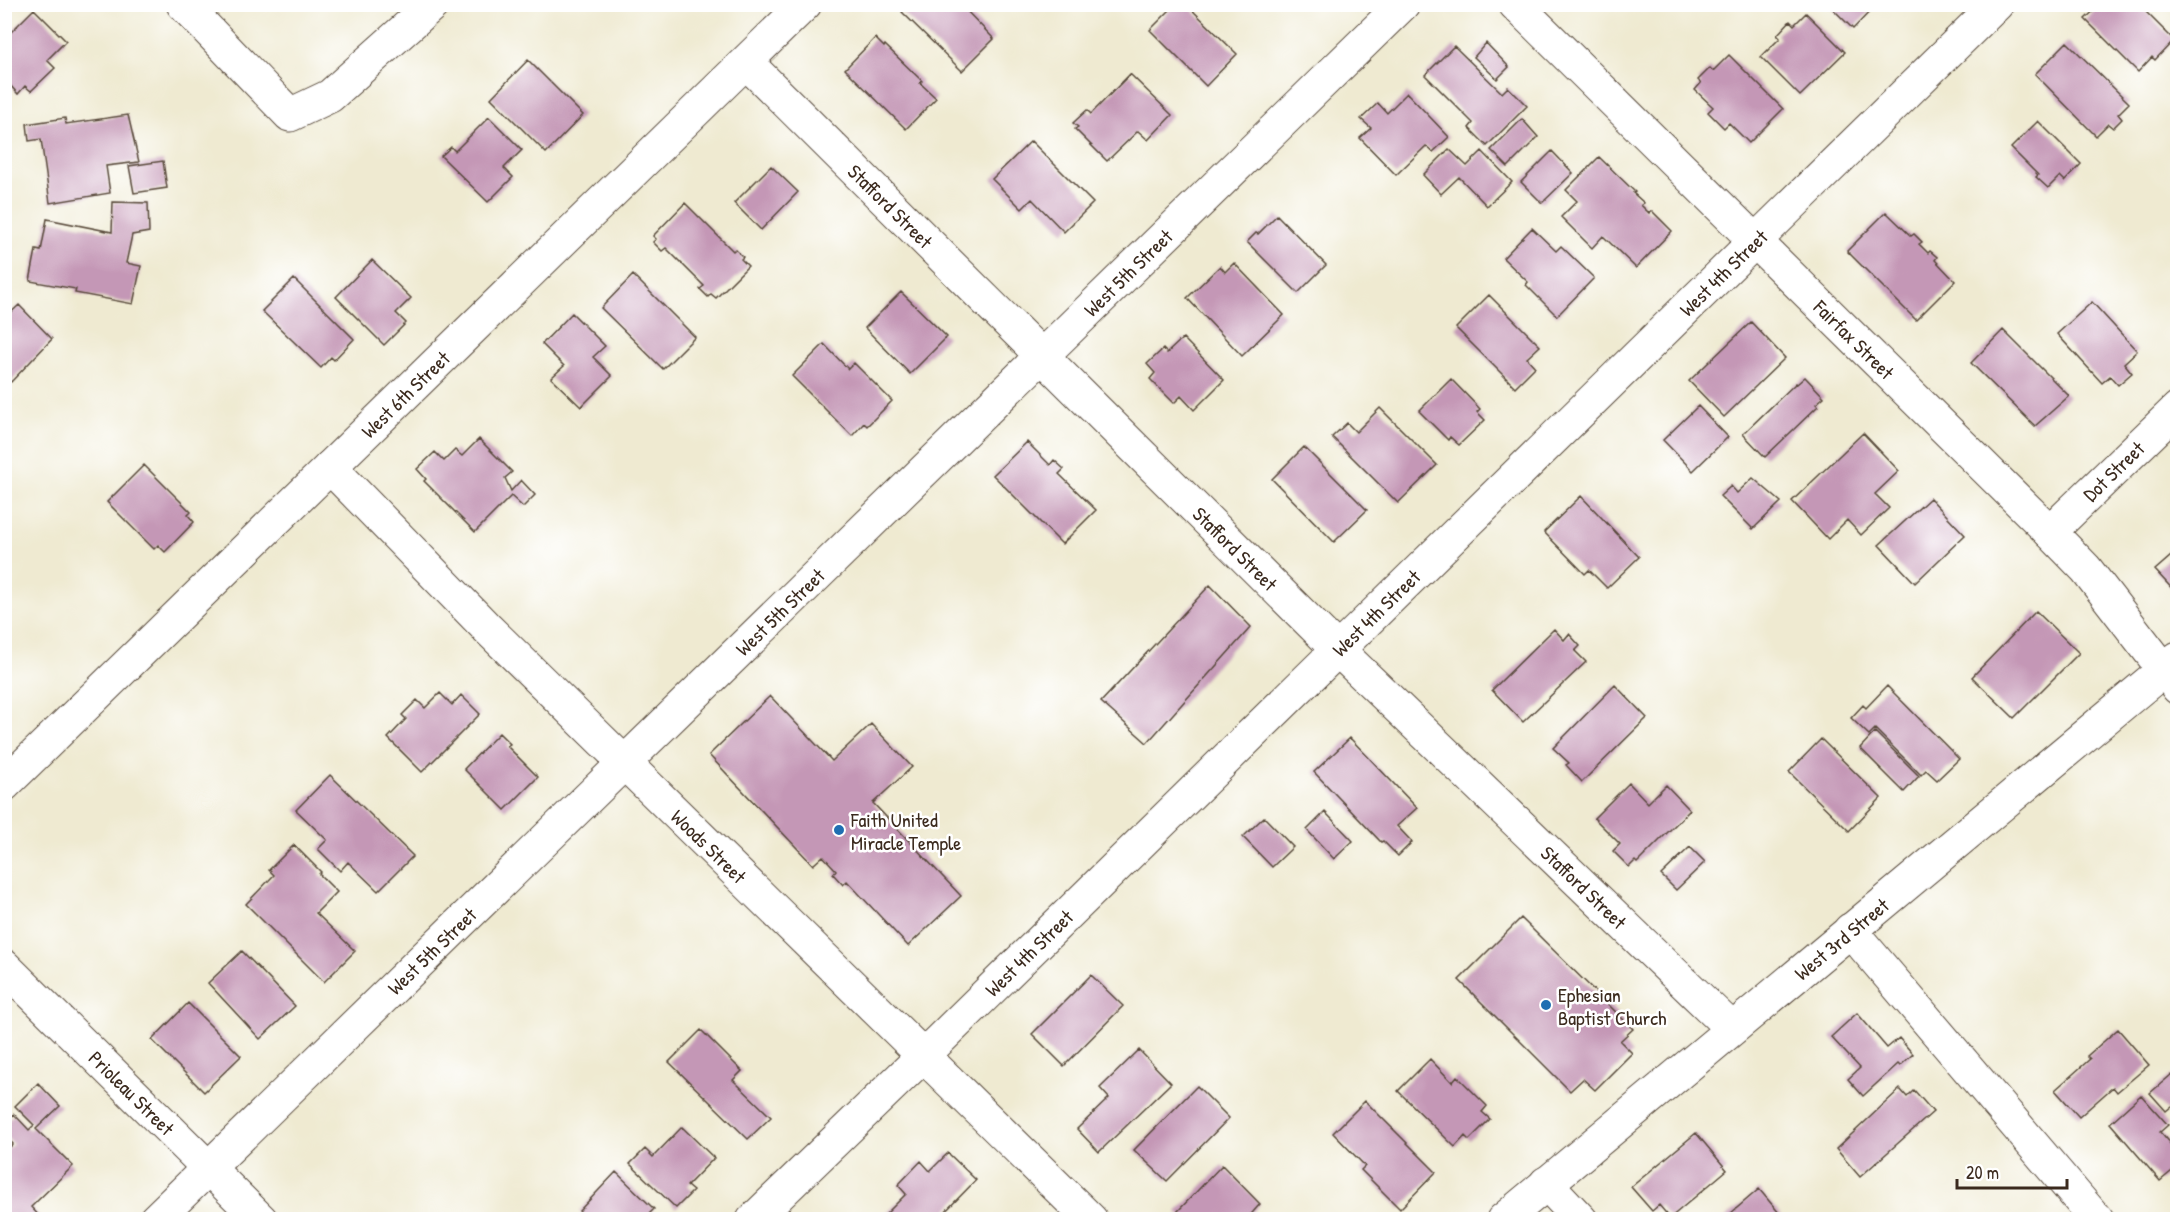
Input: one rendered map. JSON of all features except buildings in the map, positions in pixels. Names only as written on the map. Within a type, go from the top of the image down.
[{"type":"street","points":[[183,4],[290,115],[330,96],[433,4]]},
{"type":"street","name":"West 6th Street","points":[[4,785],[806,4]]},
{"type":"street","name":"West 5th Street","points":[[155,1220],[624,761],[1043,357],[1402,4]]},
{"type":"street","name":"Fairfax Street","points":[[1515,4],[2050,532],[2086,569],[2173,672]]},
{"type":"street","name":"West 4th Street","points":[[753,1220],[1997,4]]},
{"type":"street","name":"Stafford Street","points":[[746,62],[1337,649],[1731,1028]]},
{"type":"street","name":"Dot Street","points":[[2050,532],[2178,408]]},
{"type":"street","name":"Woods Street","points":[[330,467],[487,628],[1090,1220]]},
{"type":"street","name":"West 3rd Street","points":[[1503,1220],[1850,930],[2173,672]]},
{"type":"street","points":[[1850,930],[2097,1220]]},
{"type":"street","name":"Prioleau Street","points":[[4,966],[261,1220]]},
{"type":"street","points":[[1546,1183],[1581,1220]]},
{"type":"place","name":"Faith United Miracle Temple","points":[[839,830]]},
{"type":"place","name":"Ephesian Baptist Church","points":[[1546,1005]]}]
